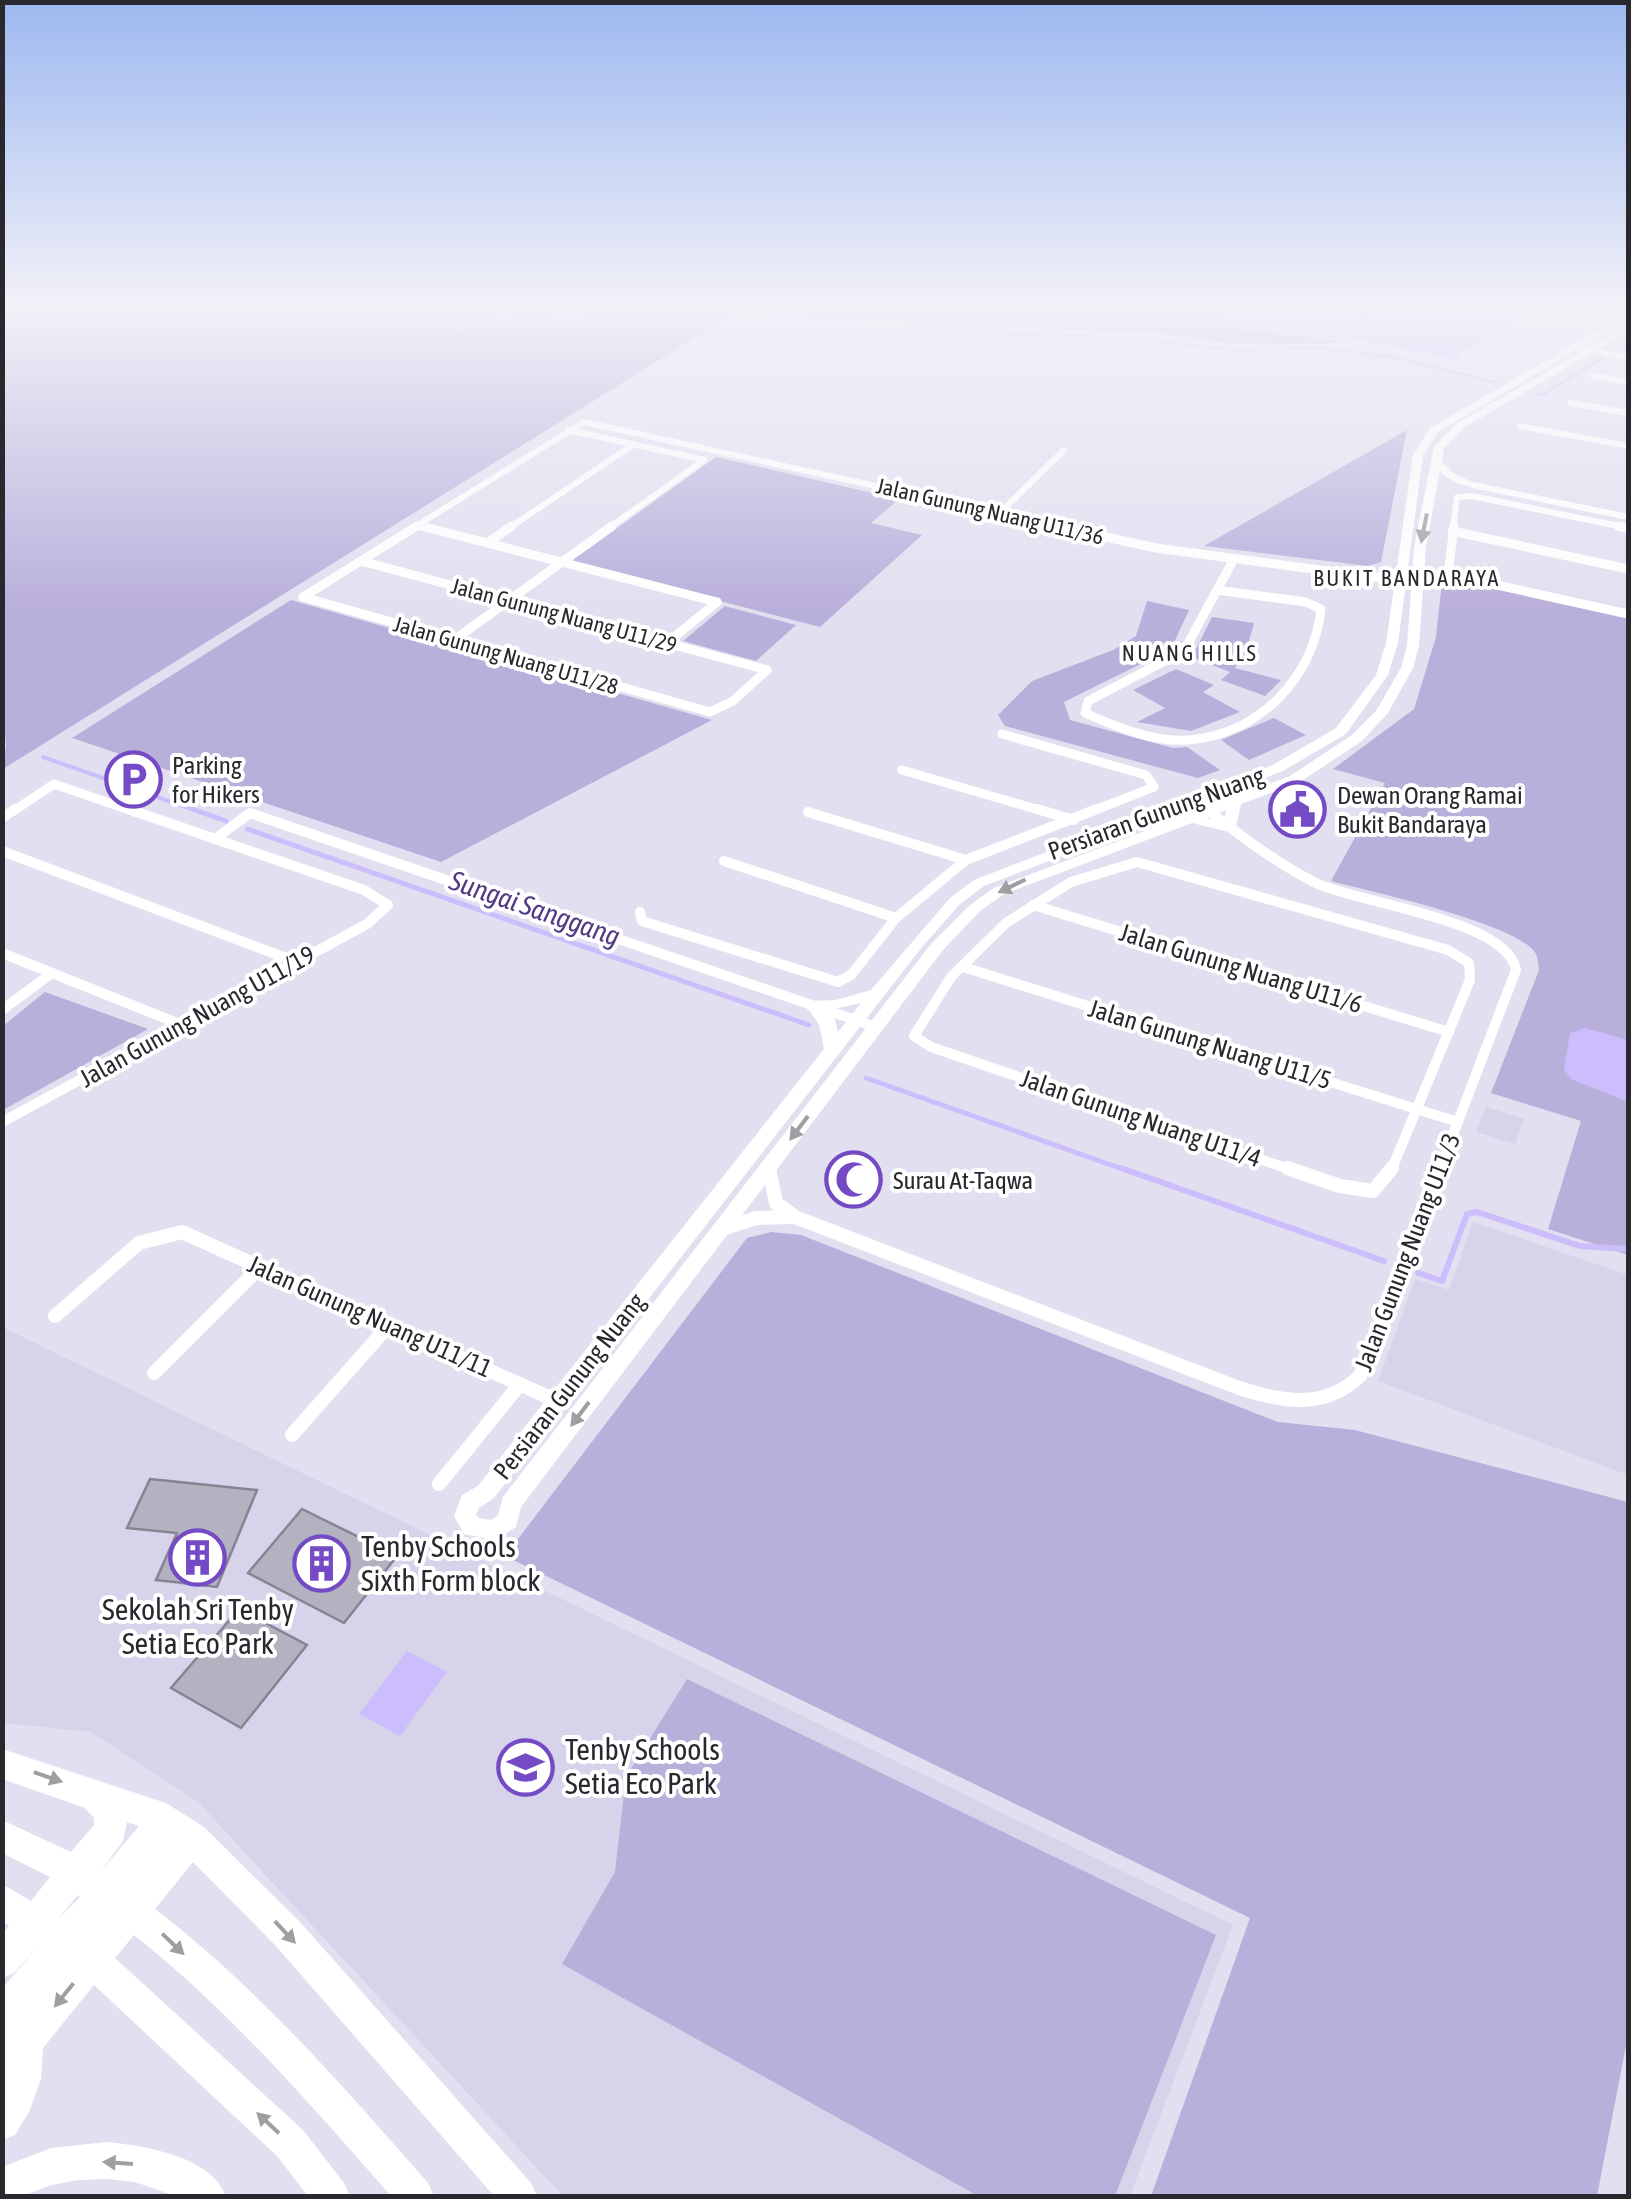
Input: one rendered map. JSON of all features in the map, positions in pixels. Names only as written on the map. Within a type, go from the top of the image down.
[{"type":"highway","points":[[2,1764],[93,1792],[179,1828],[288,1934],[518,2196]]},
{"type":"highway","points":[[2,1962],[111,1830],[110,1812],[93,1792]]},
{"type":"highway","points":[[2,2017],[179,1828]]},
{"type":"highway","points":[[2,2070],[179,1828]]},
{"type":"highway","points":[[2,1836],[92,1883],[162,1932],[328,2098],[415,2196]]},
{"type":"highway","points":[[2,1901],[110,1975],[290,2143],[331,2196]]},
{"type":"highway","points":[[2,2026],[26,2050],[27,2066],[23,2086],[2,2122]]},
{"type":"highway","points":[[2,2187],[18,2177],[88,2160],[146,2164],[207,2196]]},
{"type":"street","name":"Persiaran Gunung Nuang","points":[[1475,406],[1448,420],[1426,439],[1413,478],[1392,643],[1382,676],[1341,731],[1278,768],[1192,798],[979,884],[955,901],[877,993],[486,1492],[470,1502],[466,1516],[472,1527],[495,1530],[508,1520],[512,1504],[768,1168],[937,948],[975,908],[999,891],[1206,809],[1295,779],[1327,761],[1381,713],[1407,668],[1438,447],[1494,406]]},
{"type":"street","points":[[1585,406],[1628,413]]},
{"type":"street","name":"Jalan Gunung Nuang U11/36","points":[[568,430],[592,422],[1156,548],[1418,583]]},
{"type":"street","points":[[1520,426],[1628,446]]},
{"type":"street","points":[[361,561],[568,430],[704,460],[454,640]]},
{"type":"street","points":[[488,543],[634,444]]},
{"type":"street","points":[[1000,514],[1064,450]]},
{"type":"street","points":[[1436,461],[1448,475],[1472,485]]},
{"type":"street","points":[[1431,493],[1445,484],[1472,485],[1628,517]]},
{"type":"street","points":[[1628,528],[1464,496],[1454,501],[1447,578],[1628,614]]},
{"type":"street","points":[[1561,514],[1566,504]]},
{"type":"street","points":[[418,525],[717,602],[667,643]]},
{"type":"street","points":[[1452,531],[1628,570]]},
{"type":"street","points":[[1214,590],[1306,602],[1321,609],[1308,662],[1273,705],[1238,725],[1190,740],[1085,714],[1082,708],[1088,702],[1184,652],[1214,590],[1234,560]]},
{"type":"street","name":"Jalan Gunung Nuang U11/28","points":[[361,561],[303,598],[710,712],[733,701],[767,670]]},
{"type":"street","name":"Jalan Gunung Nuang U11/29","points":[[361,561],[767,670]]},
{"type":"street","points":[[640,912],[642,920],[838,982],[851,975],[896,918],[966,860],[1149,792],[1153,780],[1146,775],[1002,734]]},
{"type":"street","points":[[902,770],[1074,820]]},
{"type":"street","points":[[2,818],[54,784],[364,890],[388,905]]},
{"type":"street","name":"Jalan Gunung Nuang U11/3","points":[[722,1229],[756,1218],[795,1217],[1023,1307],[1266,1395],[1291,1400],[1330,1399],[1360,1376],[1516,970],[1514,958],[1484,935],[1335,892],[1230,828],[1192,798]]},
{"type":"street","points":[[1186,817],[1230,828],[1235,800]]},
{"type":"street","points":[[808,812],[966,860]]},
{"type":"street","points":[[215,839],[250,813],[876,1027]]},
{"type":"street","points":[[2,850],[294,961]]},
{"type":"street","points":[[724,861],[896,918]]},
{"type":"street","points":[[962,966],[995,928],[1033,905],[1104,868],[1149,864],[1448,950],[1469,963],[1470,980],[1416,1109]]},
{"type":"street","name":"Jalan Gunung Nuang U11/19","points":[[2,1122],[367,924],[388,905]]},
{"type":"street","name":"Jalan Gunung Nuang U11/6","points":[[1033,905],[1449,1032]]},
{"type":"street","points":[[2,953],[182,1025]]},
{"type":"street","points":[[731,978],[749,956]]},
{"type":"street","name":"Jalan Gunung Nuang U11/5","points":[[962,966],[1458,1122]]},
{"type":"street","name":"Jalan Gunung Nuang U11/4","points":[[962,966],[914,1036],[930,1047],[1340,1186],[1373,1192],[1390,1172],[1416,1109]]},
{"type":"street","points":[[2,1010],[52,973]]},
{"type":"street","points":[[812,1005],[836,1005],[877,993]]},
{"type":"street","points":[[812,1005],[826,1016],[834,1049]]},
{"type":"street","points":[[768,1168],[776,1203],[795,1217]]},
{"type":"street","name":"Jalan Gunung Nuang U11/11","points":[[55,1316],[138,1243],[182,1232],[558,1401]]},
{"type":"street","points":[[154,1373],[260,1267]]},
{"type":"street","points":[[292,1435],[389,1325]]},
{"type":"street","points":[[439,1484],[520,1384]]},
{"type":"shaded area","points":[[3,406],[586,406],[3,769]]},
{"type":"shaded area","points":[[1407,430],[1381,562],[1368,566],[1204,546]]},
{"type":"shaded area","points":[[716,457],[899,499],[871,523],[922,535],[820,627],[570,562]]},
{"type":"shaded area","points":[[1460,581],[1628,618],[1628,1255],[1548,1229],[1581,1121],[1491,1093],[1539,970],[1536,954],[1524,943],[1474,920],[1331,881],[1385,783],[1333,769],[1414,709],[1436,637],[1442,582]]},
{"type":"shaded area","points":[[291,600],[712,720],[441,862],[72,738]]},
{"type":"shaded area","points":[[1147,601],[1189,610],[1171,649],[1064,702],[1070,720],[1173,748],[1187,747],[1220,770],[1198,778],[1005,726],[998,715],[1032,681],[1113,650],[1136,636]]},
{"type":"shaded area","points":[[725,606],[796,625],[756,661],[683,641]]},
{"type":"shaded area","points":[[1212,617],[1254,623],[1245,655],[1235,668],[1281,680],[1265,696],[1221,680],[1230,672],[1192,657]]},
{"type":"shaded area","points":[[1176,669],[1214,685],[1203,692],[1240,712],[1191,731],[1137,722],[1165,708],[1133,690]]},
{"type":"shaded area","points":[[1274,718],[1306,735],[1249,760],[1221,740]]},
{"type":"shaded area","points":[[45,992],[148,1029],[3,1110],[3,1026]]},
{"type":"shaded area","points":[[1585,1028],[1628,1040],[1628,1102],[1571,1079],[1564,1069],[1570,1033]]},
{"type":"shaded area","points":[[1486,1107],[1524,1119],[1515,1144],[1476,1132]]},
{"type":"shaded area","points":[[1473,1222],[1628,1275],[1628,1475],[1378,1381],[1415,1279],[1449,1290]]},
{"type":"shaded area","points":[[771,1232],[801,1235],[1278,1422],[1355,1430],[1628,1502],[1628,2035],[1597,2196],[1151,2196],[1250,1918],[505,1556],[747,1238]]},
{"type":"shaded area","name":"Tenby Schools Setia Eco Park","points":[[2,1327],[1233,1925],[1130,2196],[563,2196],[198,1802],[91,1732],[3,1723]]},
{"type":"shaded area","points":[[407,1651],[447,1672],[400,1736],[359,1714]]},
{"type":"shaded area","points":[[687,1679],[1216,1935],[1115,2196],[978,2196],[562,1964],[615,1872],[626,1777]]},
{"type":"building","name":"Sekolah Sri Tenby Setia Eco Park","points":[[150,1479],[257,1490],[217,1587],[156,1580],[177,1533],[127,1528]]},
{"type":"building","name":"Tenby Schools Sixth Form block","points":[[302,1509],[397,1556],[344,1623],[248,1573]]},
{"type":"building","points":[[239,1609],[307,1645],[241,1728],[171,1688]]},
{"type":"waterway","name":"Sungai Sanggang","points":[[43,757],[200,812]]},
{"type":"waterway","name":"Sungai Sanggang","points":[[192,809],[226,821]]},
{"type":"waterway","name":"Sungai Sanggang","points":[[247,829],[809,1025]]},
{"type":"waterway","name":"Sungai Sanggang","points":[[866,1078],[1128,1171]]},
{"type":"waterway","name":"Sungai Sanggang","points":[[1121,1168],[1384,1261]]},
{"type":"waterway","name":"Sungai Sanggang","points":[[1418,1273],[1442,1281],[1467,1214],[1477,1212],[1580,1246],[1628,1249]]},
{"type":"place","name":"Parking for Hikers","points":[[133,779]]},
{"type":"place","name":"Dewan Orang Ramai Bukit Bandaraya","points":[[1298,809]]},
{"type":"place","name":"Surau At-Taqwa","points":[[854,1180]]},
{"type":"place","name":"Sekolah Sri Tenby Setia Eco Park","points":[[198,1557]]},
{"type":"place","name":"Tenby Schools Sixth Form block","points":[[322,1564]]},
{"type":"place","name":"Tenby Schools Setia Eco Park","points":[[526,1767]]},
{"type":"district","name":"BUKIT BANDARAYA","points":[[1407,578]]},
{"type":"district","name":"NUANG HILLS","points":[[1190,653]]}]
